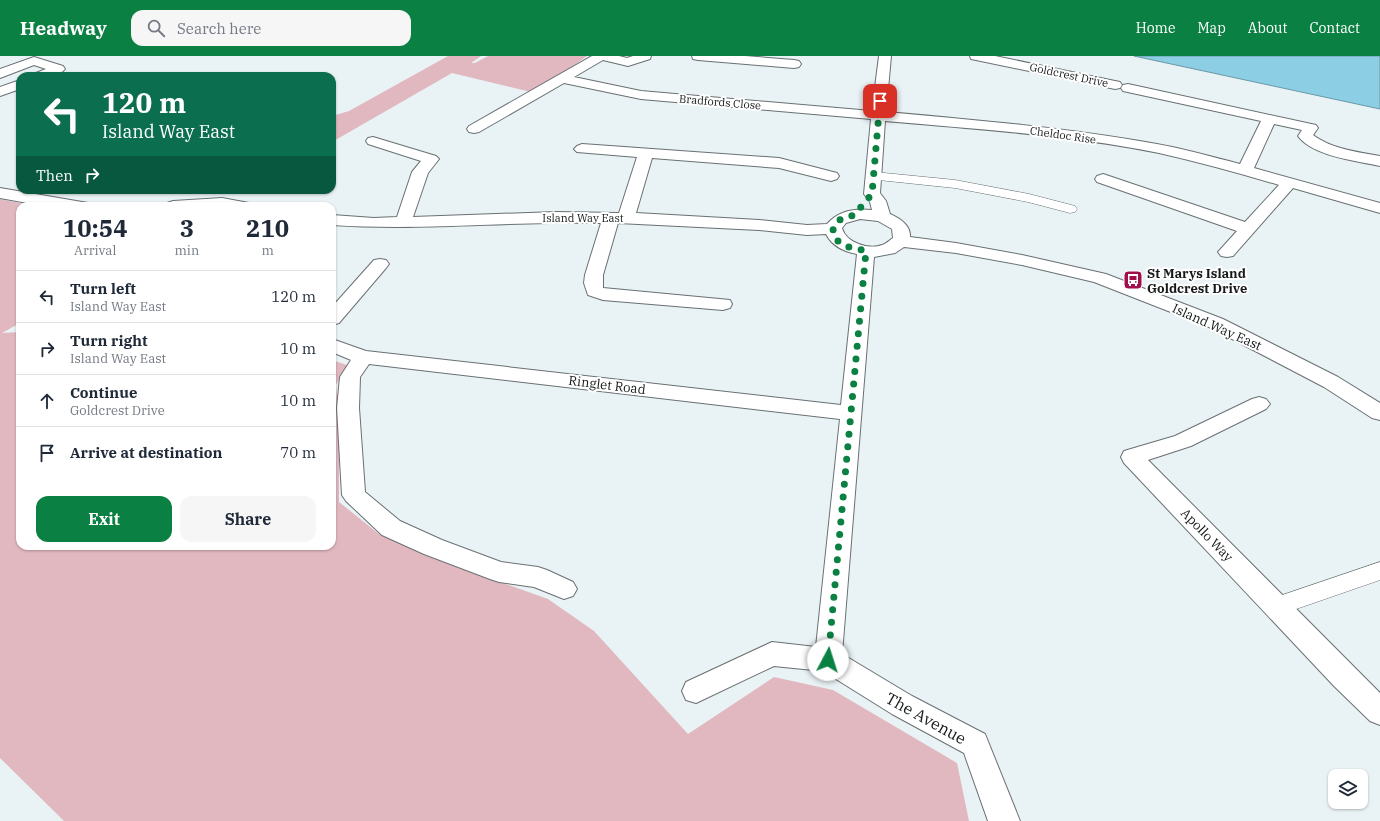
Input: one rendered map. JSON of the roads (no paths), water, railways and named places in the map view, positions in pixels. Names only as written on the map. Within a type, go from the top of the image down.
[{"type":"street","points":[[474,129],[601,56],[628,62],[645,56]]},
{"type":"street","points":[[698,56],[794,64]]},
{"type":"street","points":[[854,215],[872,194],[884,56]]},
{"type":"street","name":"Goldcrest Drive","points":[[976,56],[1122,86],[1269,119]]},
{"type":"street","points":[[0,74],[34,61],[44,71],[63,58]]},
{"type":"street","points":[[0,62],[17,68]]},
{"type":"street","name":"Bradfords Close","points":[[563,79],[641,95],[878,116]]},
{"type":"street","points":[[0,92],[16,86]]},
{"type":"street","name":"Cheldoc Rise","points":[[878,116],[986,125],[1081,136],[1159,149],[1290,182],[1378,208]]},
{"type":"street","points":[[1245,170],[1269,119],[1310,128],[1305,136],[1310,141],[1322,146],[1380,161]]},
{"type":"street","points":[[373,141],[431,159],[420,172],[403,223]]},
{"type":"street","points":[[582,149],[779,163],[831,176]]},
{"type":"street","points":[[646,153],[594,275],[593,283],[595,291],[603,294],[723,304]]},
{"type":"street","points":[[1103,180],[1248,229]]},
{"type":"street","points":[[1227,252],[1290,182]]},
{"type":"street","points":[[0,193],[49,202]]},
{"type":"street","points":[[872,194],[878,201],[882,217]]},
{"type":"street","points":[[854,215],[882,217],[896,224],[901,230],[901,241],[895,246],[887,249],[866,251],[845,246],[838,241],[834,235],[833,229],[835,224],[841,219],[854,215]]},
{"type":"street","name":"Island Way East","points":[[336,220],[374,224],[556,217],[618,218],[759,225],[807,230],[833,229]]},
{"type":"street","name":"Island Way East","points":[[901,241],[1015,258],[1100,278],[1216,323],[1331,382],[1380,413]]},
{"type":"street","points":[[828,660],[866,251]]},
{"type":"street","points":[[336,314],[380,264]]},
{"type":"street","name":"Ringlet Road","points":[[336,347],[362,357],[851,413]]},
{"type":"street","points":[[362,357],[350,377],[348,408],[354,495],[391,528],[433,547],[499,572],[538,577],[564,589]]},
{"type":"street","name":"Apollo Way","points":[[1259,404],[1183,441],[1132,458],[1380,712]]},
{"type":"street","name":"The Avenue","points":[[696,691],[772,654],[828,660],[902,705],[975,744],[1004,821]]},
{"type":"lane","points":[[874,176],[955,184],[1029,198],[1070,209]]},
{"type":"lane","points":[[1276,607],[1380,571]]},
{"type":"water","points":[[1134,56],[1380,56],[1380,109]]},
{"type":"place","name":"St Marys Island Goldcrest Drive","points":[[1133,280]]}]
